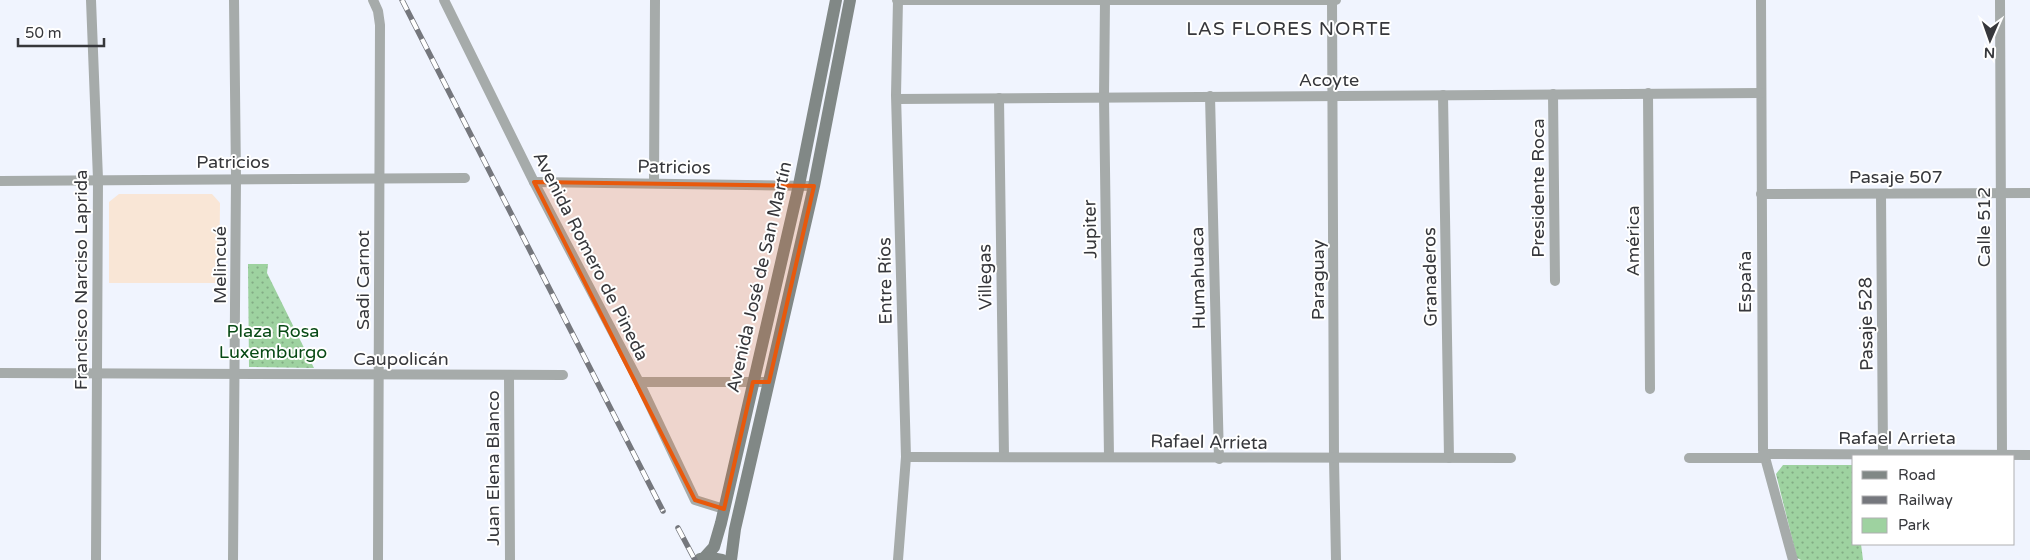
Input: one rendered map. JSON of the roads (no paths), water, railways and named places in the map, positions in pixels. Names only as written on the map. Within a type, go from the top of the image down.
[{"type":"main road","name":"Avenida José de San Martín","points":[[701,559],[714,547],[724,509],[799,186],[836,0]]},
{"type":"main road","name":"Avenida José de San Martín","points":[[730,560],[735,529],[814,186],[850,0]]},
{"type":"main road","points":[[701,559],[722,560]]},
{"type":"street","name":"Francisco Narciso Laprida","points":[[91,0],[98,179],[96,560]]},
{"type":"street","name":"Melincué","points":[[234,0],[236,178],[234,560]]},
{"type":"street","name":"Sadi Carnot","points":[[373,0],[378,11],[380,25],[378,560]]},
{"type":"street","name":"Avenida Romero de Pineda","points":[[444,0],[534,182],[638,382],[695,500],[724,509]]},
{"type":"street","points":[[654,183],[655,0]]},
{"type":"street","points":[[898,0],[1334,0]]},
{"type":"street","name":"Entre Ríos","points":[[898,0],[897,99],[906,457],[898,560]]},
{"type":"street","name":"Jupiter","points":[[1105,0],[1104,97],[1109,457]]},
{"type":"street","name":"Paraguay","points":[[1334,0],[1334,459],[1336,560]]},
{"type":"street","name":"España","points":[[1761,0],[1764,456],[1793,560]]},
{"type":"street","name":"Calle 512","points":[[2000,0],[2002,454]]},
{"type":"street","name":"América","points":[[1648,93],[1650,390]]},
{"type":"street","name":"Acoyte","points":[[897,99],[1761,93]]},
{"type":"street","name":"Presidente Roca","points":[[1554,94],[1555,281]]},
{"type":"street","name":"Granaderos","points":[[1443,95],[1449,458]]},
{"type":"street","name":"Humahuaca","points":[[1210,96],[1219,459]]},
{"type":"street","name":"Villegas","points":[[999,98],[1004,456]]},
{"type":"street","name":"Patricios","points":[[0,181],[379,177],[466,178]]},
{"type":"street","name":"Patricios","points":[[534,182],[814,186]]},
{"type":"street","name":"Pasaje 507","points":[[1761,194],[2030,193]]},
{"type":"street","name":"Pasaje 528","points":[[1881,194],[1883,454]]},
{"type":"street","name":"Caupolicán","points":[[0,373],[563,375]]},
{"type":"street","name":"Juan Elena Blanco","points":[[509,376],[510,560]]},
{"type":"street","points":[[638,382],[769,382]]},
{"type":"street","name":"Rafael Arrieta","points":[[1689,458],[1883,454],[2030,455]]},
{"type":"street","name":"Rafael Arrieta","points":[[906,457],[1511,458]]},
{"type":"railway","points":[[402,0],[663,511]]},
{"type":"railway","points":[[678,528],[695,560]]},
{"type":"district","name":"LAS FLORES NORTE","points":[[1289,29]]},
{"type":"park label","name":"Plaza Rosa Luxemburgo","points":[[273,341]]}]
